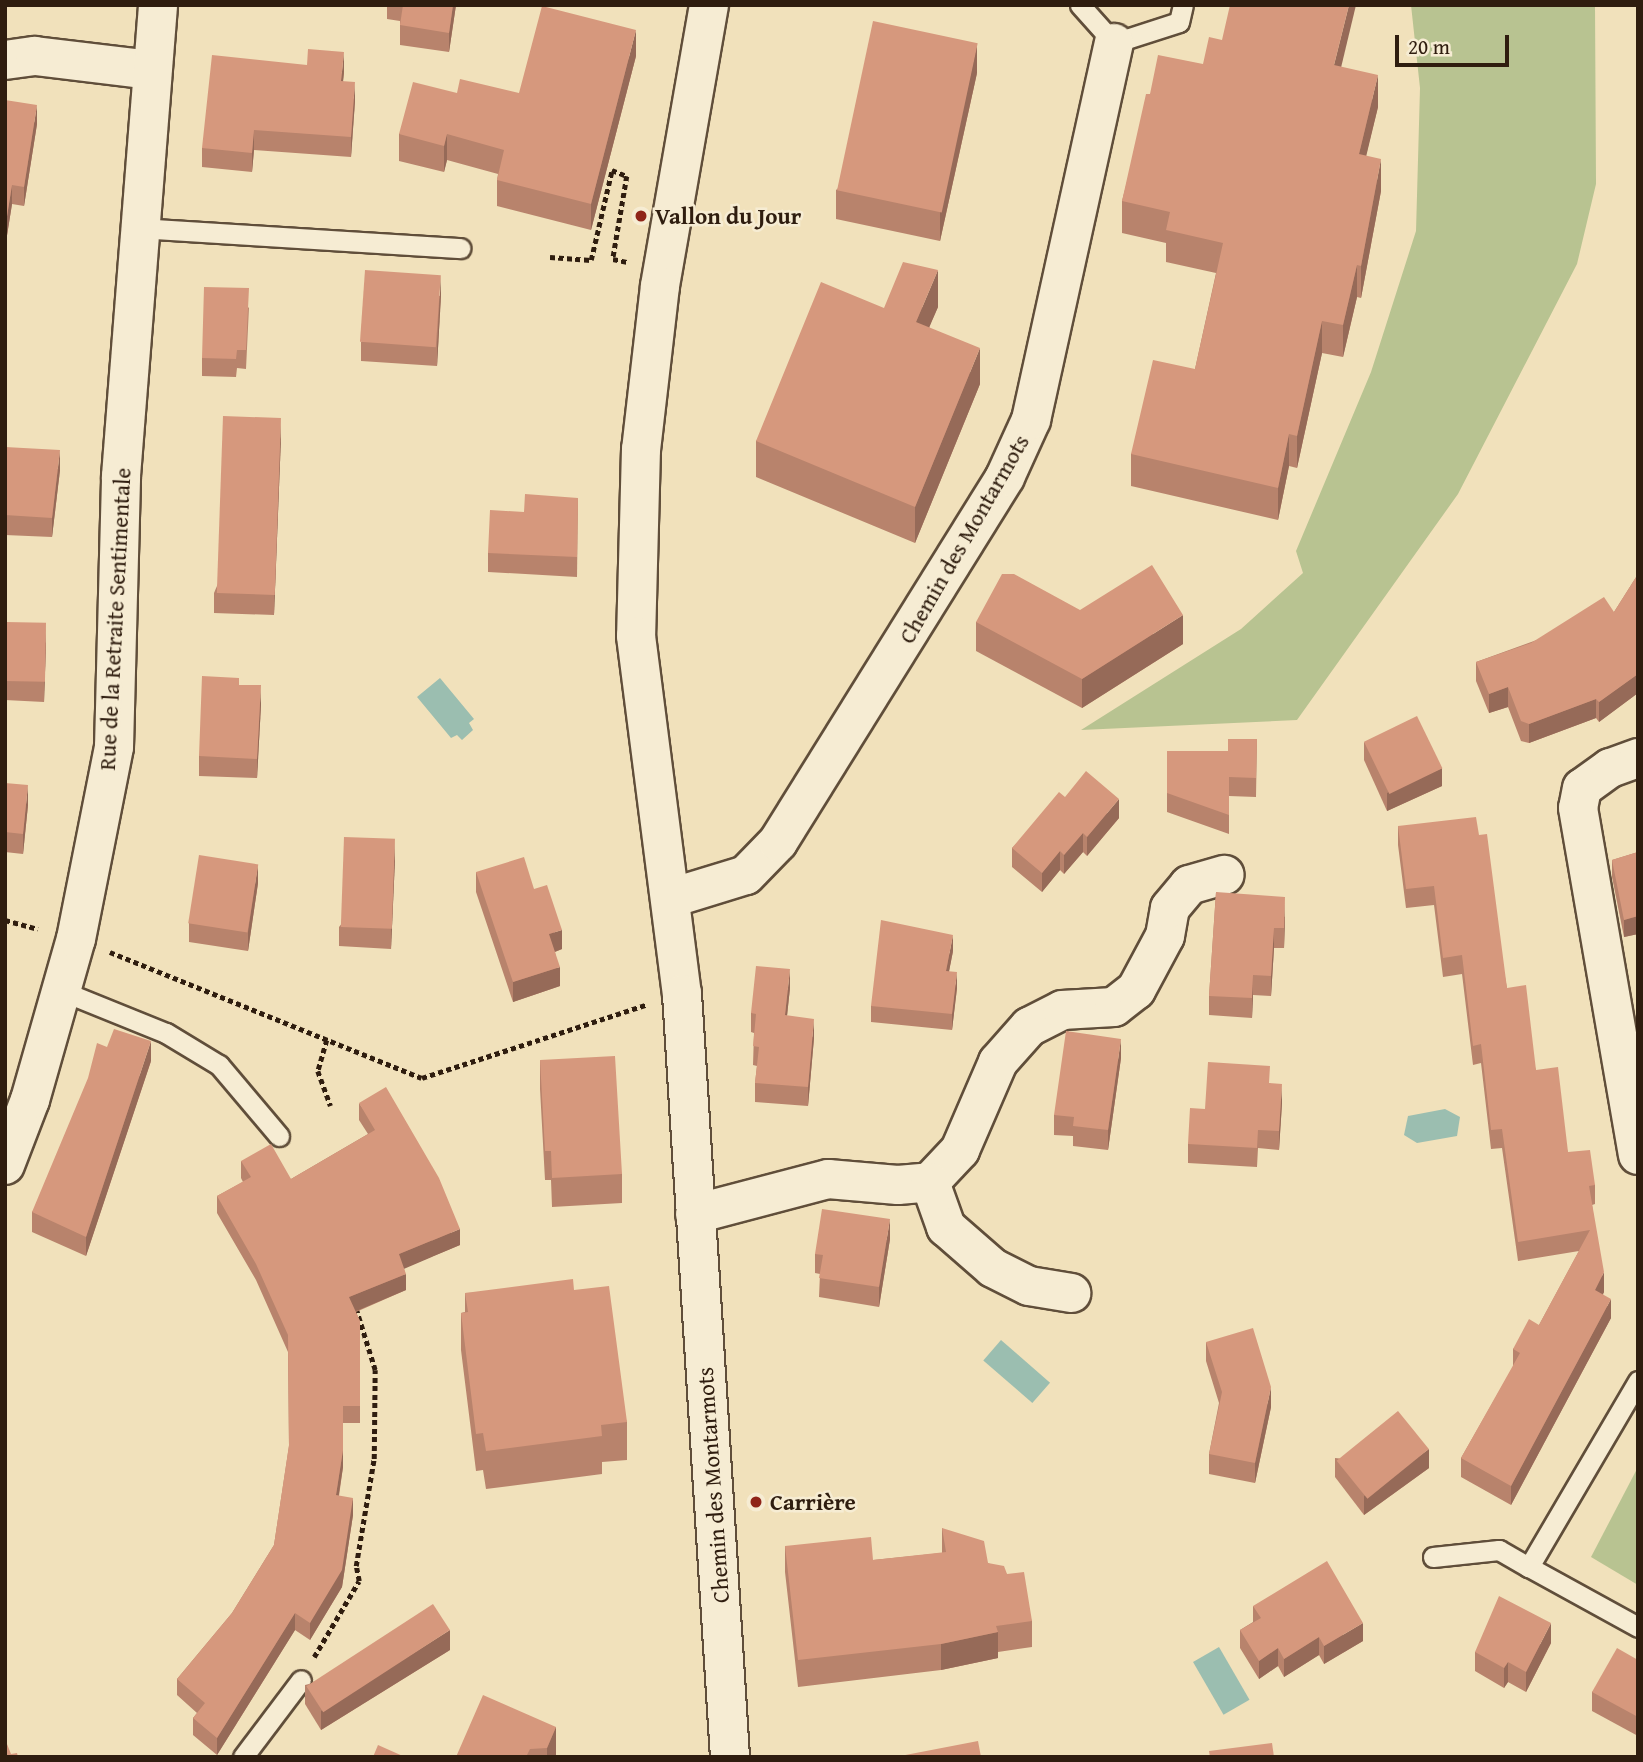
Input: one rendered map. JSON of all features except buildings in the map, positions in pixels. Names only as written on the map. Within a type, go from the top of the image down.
[{"type":"street","name":"Rue de la Retraite Sentimentale","points":[[5,1165],[62,991],[76,939],[114,747],[121,476],[150,70],[158,5]]},
{"type":"street","name":"Chemin des Montarmots","points":[[709,5],[662,270],[641,449],[636,636],[682,994],[730,1757]]},
{"type":"street","name":"Chemin des Montarmots","points":[[671,898],[746,875],[778,842],[1005,477],[1031,420],[1114,43]]},
{"type":"street","points":[[5,60],[35,56],[150,70]]},
{"type":"street","points":[[1638,758],[1610,768],[1582,788],[1578,808],[1638,1155]]},
{"type":"street","points":[[695,1214],[828,1179],[898,1185],[930,1182],[960,1150],[998,1062],[1030,1027],[1062,1010],[1114,1007],[1136,990],[1165,936],[1170,908],[1189,885],[1225,875]]},
{"type":"street","points":[[930,1182],[946,1227],[993,1268],[1030,1286],[1071,1293]]},
{"type":"lane","points":[[1080,5],[1114,43],[1179,22],[1183,5]]},
{"type":"lane","points":[[140,228],[460,248]]},
{"type":"lane","points":[[62,991],[192,1047],[246,1092],[279,1136]]},
{"type":"lane","points":[[1529,1567],[1638,1381]]},
{"type":"lane","points":[[1433,1557],[1499,1550],[1638,1627]]},
{"type":"lane","points":[[243,1757],[301,1680]]},
{"type":"path","points":[[550,257],[591,261],[612,170],[627,176],[613,259],[662,270]]},
{"type":"path","points":[[5,920],[76,939],[422,1078],[682,994]]},
{"type":"path","points":[[327,1040],[318,1070],[331,1106]]},
{"type":"path","points":[[301,1680],[359,1581],[356,1566],[374,1459],[375,1370],[353,1303]]},
{"type":"green space","points":[[1411,5],[1595,5],[1596,184],[1577,264],[1458,494],[1297,720],[1081,730],[1241,629],[1303,573],[1296,551],[1371,372],[1416,231],[1420,88]]},
{"type":"green space","points":[[1638,1467],[1638,1585],[1591,1557]]},
{"type":"shaded area","points":[[440,678],[474,719],[469,723],[473,730],[462,740],[457,735],[451,738],[417,697]]},
{"type":"shaded area","points":[[1445,1109],[1460,1117],[1457,1136],[1417,1143],[1404,1135],[1408,1116]]},
{"type":"shaded area","points":[[1001,1340],[1050,1383],[1032,1403],[983,1360]]},
{"type":"shaded area","points":[[1219,1647],[1250,1700],[1224,1715],[1193,1662]]},
{"type":"place","name":"Vallon du Jour","points":[[641,216]]},
{"type":"place","name":"Carrière","points":[[756,1502]]}]
